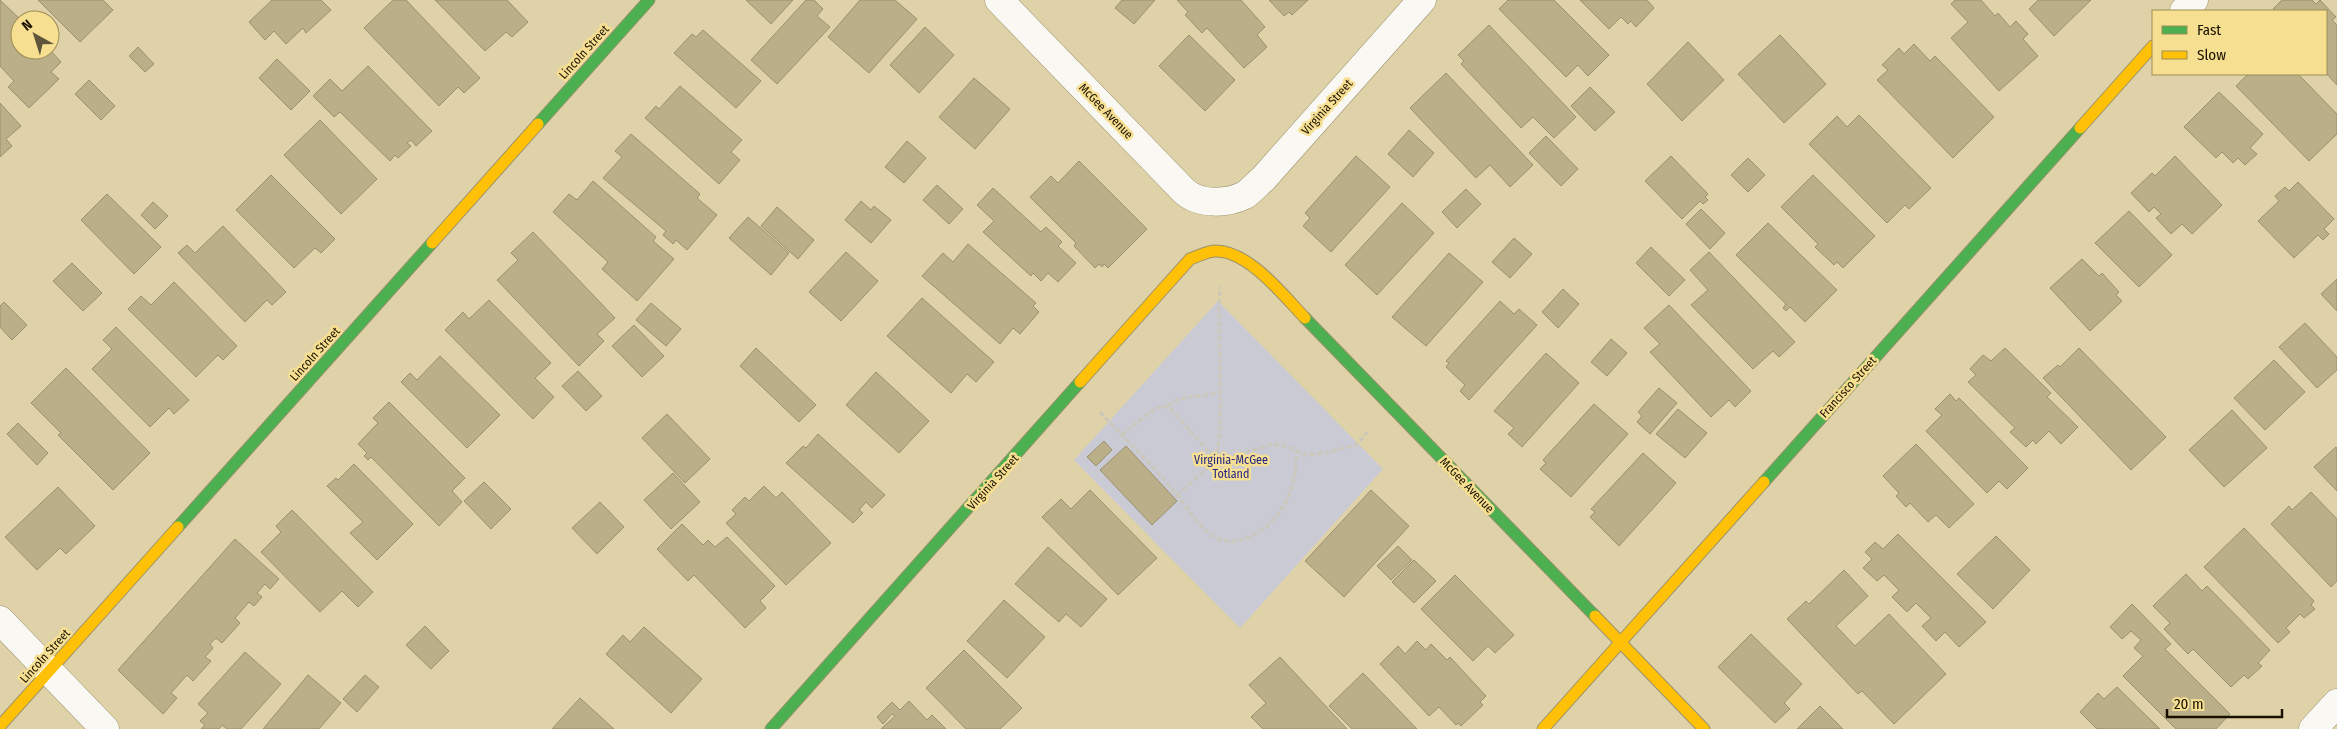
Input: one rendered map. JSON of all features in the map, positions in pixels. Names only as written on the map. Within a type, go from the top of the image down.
[{"type":"street","name":"Lincoln Street","points":[[0,726],[649,0]]},
{"type":"street","name":"McGee Avenue","points":[[999,0],[1189,196],[1209,202],[1223,202]]},
{"type":"street","name":"Virginia Street","points":[[1223,202],[1245,194],[1263,179],[1422,0]]},
{"type":"street","points":[[2185,10],[2194,0]]},
{"type":"street","name":"Francisco Street","points":[[1543,729],[2152,47]]},
{"type":"street","name":"McGee Avenue","points":[[1223,251],[1246,261],[1269,280],[1704,729]]},
{"type":"street","name":"Virginia Street","points":[[771,729],[1190,259],[1209,252],[1223,251]]},
{"type":"street","points":[[0,620],[105,729]]},
{"type":"street","points":[[2313,729],[2337,702]]},
{"type":"path","points":[[1216,460],[1221,430],[1218,310],[1223,251]]},
{"type":"path","points":[[1077,388],[1177,495],[1192,515],[1216,538],[1231,542],[1249,536],[1267,526],[1279,513],[1293,488],[1297,469],[1296,452]]},
{"type":"path","points":[[1121,435],[1156,408],[1168,406],[1178,398],[1220,393]]},
{"type":"path","points":[[1168,406],[1216,460]]},
{"type":"path","points":[[1177,495],[1216,460],[1270,445],[1283,445],[1307,455],[1356,445],[1392,407]]},
{"type":"green space","name":"Virginia-McGee Totland","points":[[1218,301],[1383,469],[1240,628],[1074,460]]},
{"type":"building","points":[[0,0],[10,10],[10,60],[59,60],[61,62],[51,72],[59,79],[29,108],[8,87],[14,81],[0,66]]},
{"type":"building","points":[[38,0],[103,0],[113,10],[80,42],[60,22],[60,10],[48,10]]},
{"type":"building","points":[[272,0],[321,0],[331,10],[306,33],[303,28],[286,44],[274,31],[265,40],[249,22]]},
{"type":"building","points":[[393,0],[406,0],[480,78],[464,93],[458,87],[439,106],[364,28]]},
{"type":"building","points":[[435,0],[507,0],[528,22],[512,37],[506,32],[485,51]]},
{"type":"building","points":[[746,0],[793,0],[771,24]]},
{"type":"building","points":[[806,0],[814,0],[823,9],[817,16],[830,27],[777,84],[751,60]]},
{"type":"building","points":[[860,0],[895,0],[917,19],[869,73],[828,37]]},
{"type":"building","points":[[1122,0],[1155,0],[1134,24],[1115,8]]},
{"type":"building","points":[[1177,0],[1241,0],[1265,27],[1257,35],[1267,47],[1244,68],[1207,28],[1202,33],[1185,15],[1188,12]]},
{"type":"building","points":[[1269,0],[1308,0],[1292,15],[1289,12],[1284,16]]},
{"type":"building","points":[[1508,0],[1554,0],[1609,55],[1588,76],[1578,65],[1566,77],[1499,9]]},
{"type":"building","points":[[1580,0],[1647,0],[1654,8],[1636,27],[1631,21],[1628,24],[1621,17],[1609,29]]},
{"type":"building","points":[[1955,0],[1981,0],[1995,16],[1998,13],[2010,27],[2016,21],[2028,34],[2023,39],[2038,56],[1999,91],[1951,38],[1968,22],[1951,4]]},
{"type":"building","points":[[2038,0],[2091,0],[2054,36],[2029,9]]},
{"type":"building","points":[[2282,0],[2312,0],[2316,4],[2320,0],[2336,17],[2332,20],[2337,25],[2337,85],[2327,74],[2327,10],[2273,9]]},
{"type":"building","points":[[1489,25],[1576,117],[1554,138],[1533,117],[1521,128],[1461,64],[1464,61],[1458,55]]},
{"type":"building","points":[[925,27],[954,55],[919,93],[890,65]]},
{"type":"building","points":[[703,30],[761,81],[736,108],[674,53],[692,34],[696,37]]},
{"type":"building","points":[[1189,35],[1235,80],[1205,111],[1159,66]]},
{"type":"building","points":[[1780,35],[1826,84],[1784,123],[1738,74]]},
{"type":"building","points":[[1688,42],[1724,80],[1682,121],[1647,84]]},
{"type":"building","points":[[1914,44],[1930,61],[1935,56],[1994,117],[1953,158],[1877,80],[1888,70],[1882,65],[1899,48],[1904,54]]},
{"type":"building","points":[[138,47],[154,64],[145,72],[129,56]]},
{"type":"building","points":[[277,59],[310,91],[291,110],[259,78]]},
{"type":"building","points":[[368,66],[432,131],[416,146],[411,140],[407,143],[411,146],[398,158],[395,155],[390,161],[340,112],[334,117],[313,96],[330,79],[342,91]]},
{"type":"building","points":[[1446,73],[1533,165],[1510,187],[1490,165],[1476,178],[1410,108]]},
{"type":"building","points":[[2247,75],[2299,75],[2337,114],[2337,134],[2309,161],[2236,86]]},
{"type":"building","points":[[974,78],[1010,109],[975,149],[939,117]]},
{"type":"building","points":[[89,80],[115,106],[101,120],[75,94]]},
{"type":"building","points":[[680,86],[742,140],[731,152],[740,160],[719,184],[645,118],[656,106],[659,109]]},
{"type":"building","points":[[1590,87],[1615,112],[1595,131],[1571,106]]},
{"type":"building","points":[[2219,92],[2263,134],[2250,148],[2257,154],[2245,165],[2238,158],[2233,163],[2222,152],[2216,158],[2184,127]]},
{"type":"building","points":[[0,103],[21,126],[6,139],[12,146],[0,157]]},
{"type":"building","points":[[1859,115],[1931,188],[1909,209],[1905,205],[1887,223],[1809,144],[1837,116],[1847,127]]},
{"type":"building","points":[[320,120],[377,179],[341,214],[284,155]]},
{"type":"building","points":[[1409,130],[1434,153],[1413,177],[1388,154]]},
{"type":"building","points":[[631,134],[700,194],[697,198],[717,215],[687,250],[676,240],[673,244],[663,235],[666,231],[603,178],[622,157],[615,151]]},
{"type":"building","points":[[1546,136],[1578,169],[1561,186],[1529,153]]},
{"type":"building","points":[[907,141],[926,158],[904,183],[885,167]]},
{"type":"building","points":[[1356,156],[1390,187],[1331,252],[1303,226],[1310,218],[1305,213]]},
{"type":"building","points":[[1671,156],[1708,194],[1705,197],[1708,200],[1703,204],[1700,201],[1682,219],[1645,181]]},
{"type":"building","points":[[2175,156],[2222,205],[2192,234],[2182,224],[2171,234],[2156,218],[2161,214],[2154,207],[2149,212],[2131,193],[2152,173],[2155,176]]},
{"type":"building","points":[[1748,158],[1765,175],[1748,192],[1731,175]]},
{"type":"building","points":[[1079,161],[1147,229],[1108,268],[1104,264],[1102,267],[1099,264],[1095,268],[1074,246],[1076,243],[1030,197],[1051,176],[1058,183]]},
{"type":"building","points":[[271,175],[335,239],[321,253],[315,248],[294,268],[236,210]]},
{"type":"building","points":[[1813,175],[1875,236],[1843,268],[1837,262],[1834,265],[1815,247],[1818,244],[1781,207]]},
{"type":"building","points":[[593,181],[656,237],[653,241],[674,259],[637,301],[602,269],[608,262],[553,212],[569,194],[577,200]]},
{"type":"building","points":[[2298,182],[2334,219],[2324,229],[2329,234],[2323,240],[2318,235],[2294,258],[2258,221],[2279,201],[2275,196],[2285,187],[2289,191]]},
{"type":"building","points":[[937,185],[963,209],[949,224],[923,200]]},
{"type":"building","points":[[993,188],[1041,232],[1046,227],[1062,242],[1058,246],[1076,263],[1058,282],[1048,273],[1041,281],[1033,273],[1031,276],[983,232],[994,221],[977,205]]},
{"type":"building","points":[[1466,189],[1481,204],[1457,228],[1442,212]]},
{"type":"building","points":[[107,194],[161,247],[134,274],[81,220]]},
{"type":"building","points":[[861,201],[871,210],[874,206],[891,220],[871,243],[845,220]]},
{"type":"building","points":[[153,202],[168,216],[155,229],[141,215]]},
{"type":"building","points":[[1402,203],[1434,233],[1377,295],[1345,265]]},
{"type":"building","points":[[777,207],[814,240],[798,259],[761,226]]},
{"type":"building","points":[[1701,209],[1725,233],[1710,249],[1686,224]]},
{"type":"building","points":[[2129,211],[2172,255],[2139,287],[2095,243]]},
{"type":"building","points":[[748,217],[789,253],[771,275],[729,238]]},
{"type":"building","points":[[1768,223],[1837,290],[1805,322],[1790,307],[1786,311],[1783,308],[1786,304],[1736,255]]},
{"type":"building","points":[[223,226],[286,292],[272,305],[267,300],[245,322],[178,253],[187,245],[195,253]]},
{"type":"building","points":[[533,232],[615,318],[597,334],[604,341],[579,366],[497,280],[518,260],[511,253]]},
{"type":"building","points":[[1514,238],[1532,254],[1510,278],[1492,262]]},
{"type":"building","points":[[968,244],[1036,303],[1033,306],[1039,312],[1020,334],[1013,328],[1000,344],[922,276],[943,253],[953,262]]},
{"type":"building","points":[[1651,247],[1685,280],[1669,296],[1636,263]]},
{"type":"building","points":[[846,252],[878,281],[841,321],[809,292]]},
{"type":"building","points":[[1709,252],[1795,342],[1779,357],[1773,351],[1753,369],[1691,305],[1708,290],[1690,270]]},
{"type":"building","points":[[1449,253],[1483,282],[1426,346],[1392,317]]},
{"type":"building","points":[[2082,259],[2099,276],[2102,273],[2119,292],[2116,295],[2122,301],[2090,331],[2050,288]]},
{"type":"building","points":[[72,263],[102,293],[83,311],[53,281]]},
{"type":"building","points":[[2337,279],[2337,311],[2321,294]]},
{"type":"building","points":[[174,282],[237,346],[223,360],[218,355],[196,377],[128,309],[141,296],[151,305]]},
{"type":"building","points":[[1563,289],[1579,304],[1558,328],[1542,312]]},
{"type":"building","points":[[922,298],[994,362],[976,382],[967,374],[951,393],[887,336]]},
{"type":"building","points":[[489,300],[551,363],[535,378],[554,397],[533,419],[445,330],[463,312],[469,319]]},
{"type":"building","points":[[1500,301],[1514,314],[1519,309],[1537,325],[1469,400],[1460,391],[1465,385],[1446,367],[1449,363],[1446,361]]},
{"type":"building","points":[[4,302],[27,325],[12,340],[0,327],[0,306]]},
{"type":"building","points":[[651,303],[681,329],[666,346],[636,320]]},
{"type":"building","points":[[1669,305],[1751,391],[1735,407],[1729,400],[1711,417],[1650,352],[1660,344],[1644,328]]},
{"type":"building","points":[[2305,323],[2337,357],[2337,370],[2317,388],[2279,347]]},
{"type":"building","points":[[634,325],[664,356],[642,377],[612,346]]},
{"type":"building","points":[[116,327],[189,400],[174,414],[169,408],[150,427],[92,369],[112,349],[103,340]]},
{"type":"building","points":[[1611,339],[1627,353],[1607,376],[1591,362]]},
{"type":"building","points":[[756,348],[816,405],[799,422],[740,366]]},
{"type":"building","points":[[2005,348],[2051,393],[2047,397],[2078,427],[2061,444],[2049,431],[2036,444],[2033,440],[2026,447],[2010,432],[2015,428],[1968,382],[1976,375],[1970,369],[1983,355],[1991,361]]},
{"type":"building","points":[[2079,348],[2166,437],[2131,470],[2043,378],[2058,365],[2060,367]]},
{"type":"building","points":[[1546,353],[1579,383],[1522,447],[1508,434],[1514,428],[1494,411]]},
{"type":"building","points":[[440,356],[500,415],[467,448],[401,382],[410,373],[417,380]]},
{"type":"building","points":[[2274,360],[2305,392],[2265,430],[2234,398]]},
{"type":"building","points":[[66,368],[150,453],[113,490],[58,435],[61,433],[31,403]]},
{"type":"building","points":[[578,371],[602,396],[586,411],[562,386]]},
{"type":"building","points":[[876,372],[929,421],[899,453],[846,405]]},
{"type":"building","points":[[1659,388],[1677,403],[1650,434],[1637,422],[1642,416],[1638,412]]},
{"type":"building","points":[[1950,394],[1956,401],[1959,398],[2028,468],[2007,489],[1999,481],[1987,493],[1926,431],[1942,415],[1935,409]]},
{"type":"building","points":[[389,402],[465,478],[452,491],[462,502],[439,526],[371,457],[368,460],[364,456],[367,453],[358,444],[378,423],[373,418]]},
{"type":"building","points":[[1594,404],[1628,434],[1571,497],[1540,469],[1546,463],[1543,460]]},
{"type":"building","points":[[1678,409],[1707,433],[1685,458],[1656,434]]},
{"type":"building","points":[[2232,410],[2267,448],[2224,487],[2189,450]]},
{"type":"building","points":[[667,414],[710,459],[685,483],[642,438]]},
{"type":"building","points":[[18,423],[48,453],[37,465],[7,434]]},
{"type":"building","points":[[818,434],[885,495],[872,508],[866,502],[859,510],[863,513],[853,523],[786,463],[803,446],[806,448]]},
{"type":"building","points":[[1104,441],[1112,450],[1096,466],[1087,457]]},
{"type":"building","points":[[1916,444],[1974,504],[1949,528],[1936,515],[1928,522],[1910,503],[1906,507],[1896,496],[1899,493],[1883,476]]},
{"type":"building","points":[[1126,446],[1177,501],[1152,525],[1100,470]]},
{"type":"building","points":[[2336,447],[2337,449],[2337,491],[2314,467]]},
{"type":"building","points":[[1643,453],[1676,483],[1619,546],[1590,517],[1595,512],[1591,509]]},
{"type":"building","points":[[354,464],[413,524],[377,560],[350,533],[363,522],[327,486],[336,478],[338,480]]},
{"type":"building","points":[[673,473],[700,502],[671,529],[644,500]]},
{"type":"building","points":[[484,482],[511,509],[491,529],[464,501]]},
{"type":"building","points":[[764,486],[776,498],[782,492],[831,543],[786,585],[726,523],[736,514],[732,510],[745,497],[749,501]]},
{"type":"building","points":[[58,487],[95,526],[66,554],[60,548],[37,570],[5,537]]},
{"type":"building","points":[[1090,490],[1157,558],[1118,595],[1042,517],[1061,499],[1071,509]]},
{"type":"building","points":[[1371,490],[1409,526],[1344,597],[1305,561]]},
{"type":"building","points":[[2311,492],[2337,519],[2337,581],[2331,587],[2271,524],[2289,506],[2292,510]]},
{"type":"building","points":[[600,502],[624,527],[597,554],[572,528]]},
{"type":"building","points":[[292,510],[373,592],[358,607],[342,591],[320,612],[261,552],[281,532],[276,526]]},
{"type":"building","points":[[682,524],[703,545],[708,540],[715,547],[727,537],[775,586],[760,601],[766,608],[745,628],[694,575],[688,581],[657,549]]},
{"type":"building","points":[[2244,528],[2314,601],[2311,605],[2315,609],[2304,618],[2300,614],[2286,628],[2290,632],[2278,643],[2204,567]]},
{"type":"building","points":[[1898,534],[1986,622],[1959,647],[1945,632],[1936,641],[1922,626],[1931,618],[1916,603],[1907,612],[1892,597],[1899,590],[1884,575],[1877,581],[1863,568],[1872,559],[1865,552],[1875,542],[1883,549]]},
{"type":"building","points":[[1996,536],[2030,570],[1993,609],[1957,574]]},
{"type":"building","points":[[235,539],[279,579],[270,589],[265,584],[257,593],[262,597],[254,606],[249,602],[235,618],[240,623],[222,643],[216,638],[210,644],[213,648],[205,657],[211,661],[193,681],[187,675],[171,693],[177,698],[163,714],[118,670]]},
{"type":"building","points":[[1398,546],[1412,560],[1391,580],[1377,566]]},
{"type":"building","points":[[1048,547],[1107,599],[1081,627],[1066,614],[1059,622],[1015,584]]},
{"type":"building","points":[[1414,560],[1436,581],[1414,603],[1392,582]]},
{"type":"building","points":[[1844,570],[1868,596],[1836,626],[1855,646],[1889,614],[1946,674],[1894,724],[1862,691],[1858,694],[1787,619],[1806,601],[1809,604]]},
{"type":"building","points":[[2186,574],[2202,591],[2207,586],[2270,650],[2258,663],[2262,666],[2248,679],[2244,675],[2231,687],[2193,649],[2188,654],[2164,629],[2170,623],[2153,606]]},
{"type":"building","points":[[1455,575],[1514,635],[1495,653],[1488,646],[1473,661],[1421,609]]},
{"type":"building","points":[[1004,600],[1045,637],[1007,678],[967,641]]},
{"type":"building","points":[[2132,604],[2171,644],[2165,649],[2230,714],[2216,729],[2176,729],[2123,676],[2143,656],[2134,648],[2141,640],[2131,631],[2122,639],[2110,627]]},
{"type":"building","points":[[425,626],[449,651],[431,669],[406,645]]},
{"type":"building","points":[[644,627],[702,679],[671,713],[606,654],[623,635],[630,642]]},
{"type":"building","points":[[1751,634],[1802,684],[1784,703],[1790,709],[1775,723],[1718,667]]},
{"type":"building","points":[[1417,641],[1426,650],[1431,644],[1447,660],[1450,657],[1486,696],[1480,702],[1483,705],[1461,726],[1458,723],[1456,725],[1439,707],[1429,716],[1380,664],[1398,646],[1405,654]]},
{"type":"building","points":[[964,650],[1022,708],[1000,729],[966,729],[926,688]]},
{"type":"building","points":[[245,652],[281,684],[241,729],[227,729],[222,725],[219,729],[201,729],[205,725],[200,721],[208,713],[198,704]]},
{"type":"building","points":[[1280,657],[1347,729],[1263,729],[1251,717],[1266,703],[1249,685]]},
{"type":"building","points":[[1363,673],[1417,729],[1352,729],[1329,706]]},
{"type":"building","points":[[308,675],[341,703],[319,729],[263,729]]},
{"type":"building","points":[[365,675],[379,687],[357,712],[343,699]]},
{"type":"building","points":[[2117,687],[2160,729],[2097,729],[2080,712],[2098,693],[2104,699]]},
{"type":"building","points":[[580,698],[614,729],[552,729]]},
{"type":"building","points":[[909,701],[927,720],[932,715],[946,729],[881,729],[895,716],[892,714],[883,724],[877,717],[892,702],[900,710]]},
{"type":"building","points":[[1820,706],[1843,729],[1797,729]]},
{"type":"traffic: fast","points":[[538,124],[649,0]]},
{"type":"traffic: fast","points":[[1764,482],[2080,128]]},
{"type":"traffic: fast","points":[[178,527],[432,243]]},
{"type":"traffic: fast","points":[[1305,318],[1595,616]]},
{"type":"traffic: fast","points":[[771,729],[1080,382]]},
{"type":"traffic: slow","points":[[2080,128],[2152,47]]},
{"type":"traffic: slow","points":[[432,243],[538,124]]},
{"type":"traffic: slow","points":[[1080,382],[1190,259],[1206,253],[1216,251],[1241,258],[1265,276],[1305,318]]},
{"type":"traffic: slow","points":[[1543,729],[1764,482]]},
{"type":"traffic: slow","points":[[0,726],[178,527]]},
{"type":"traffic: slow","points":[[1595,616],[1704,729]]}]
